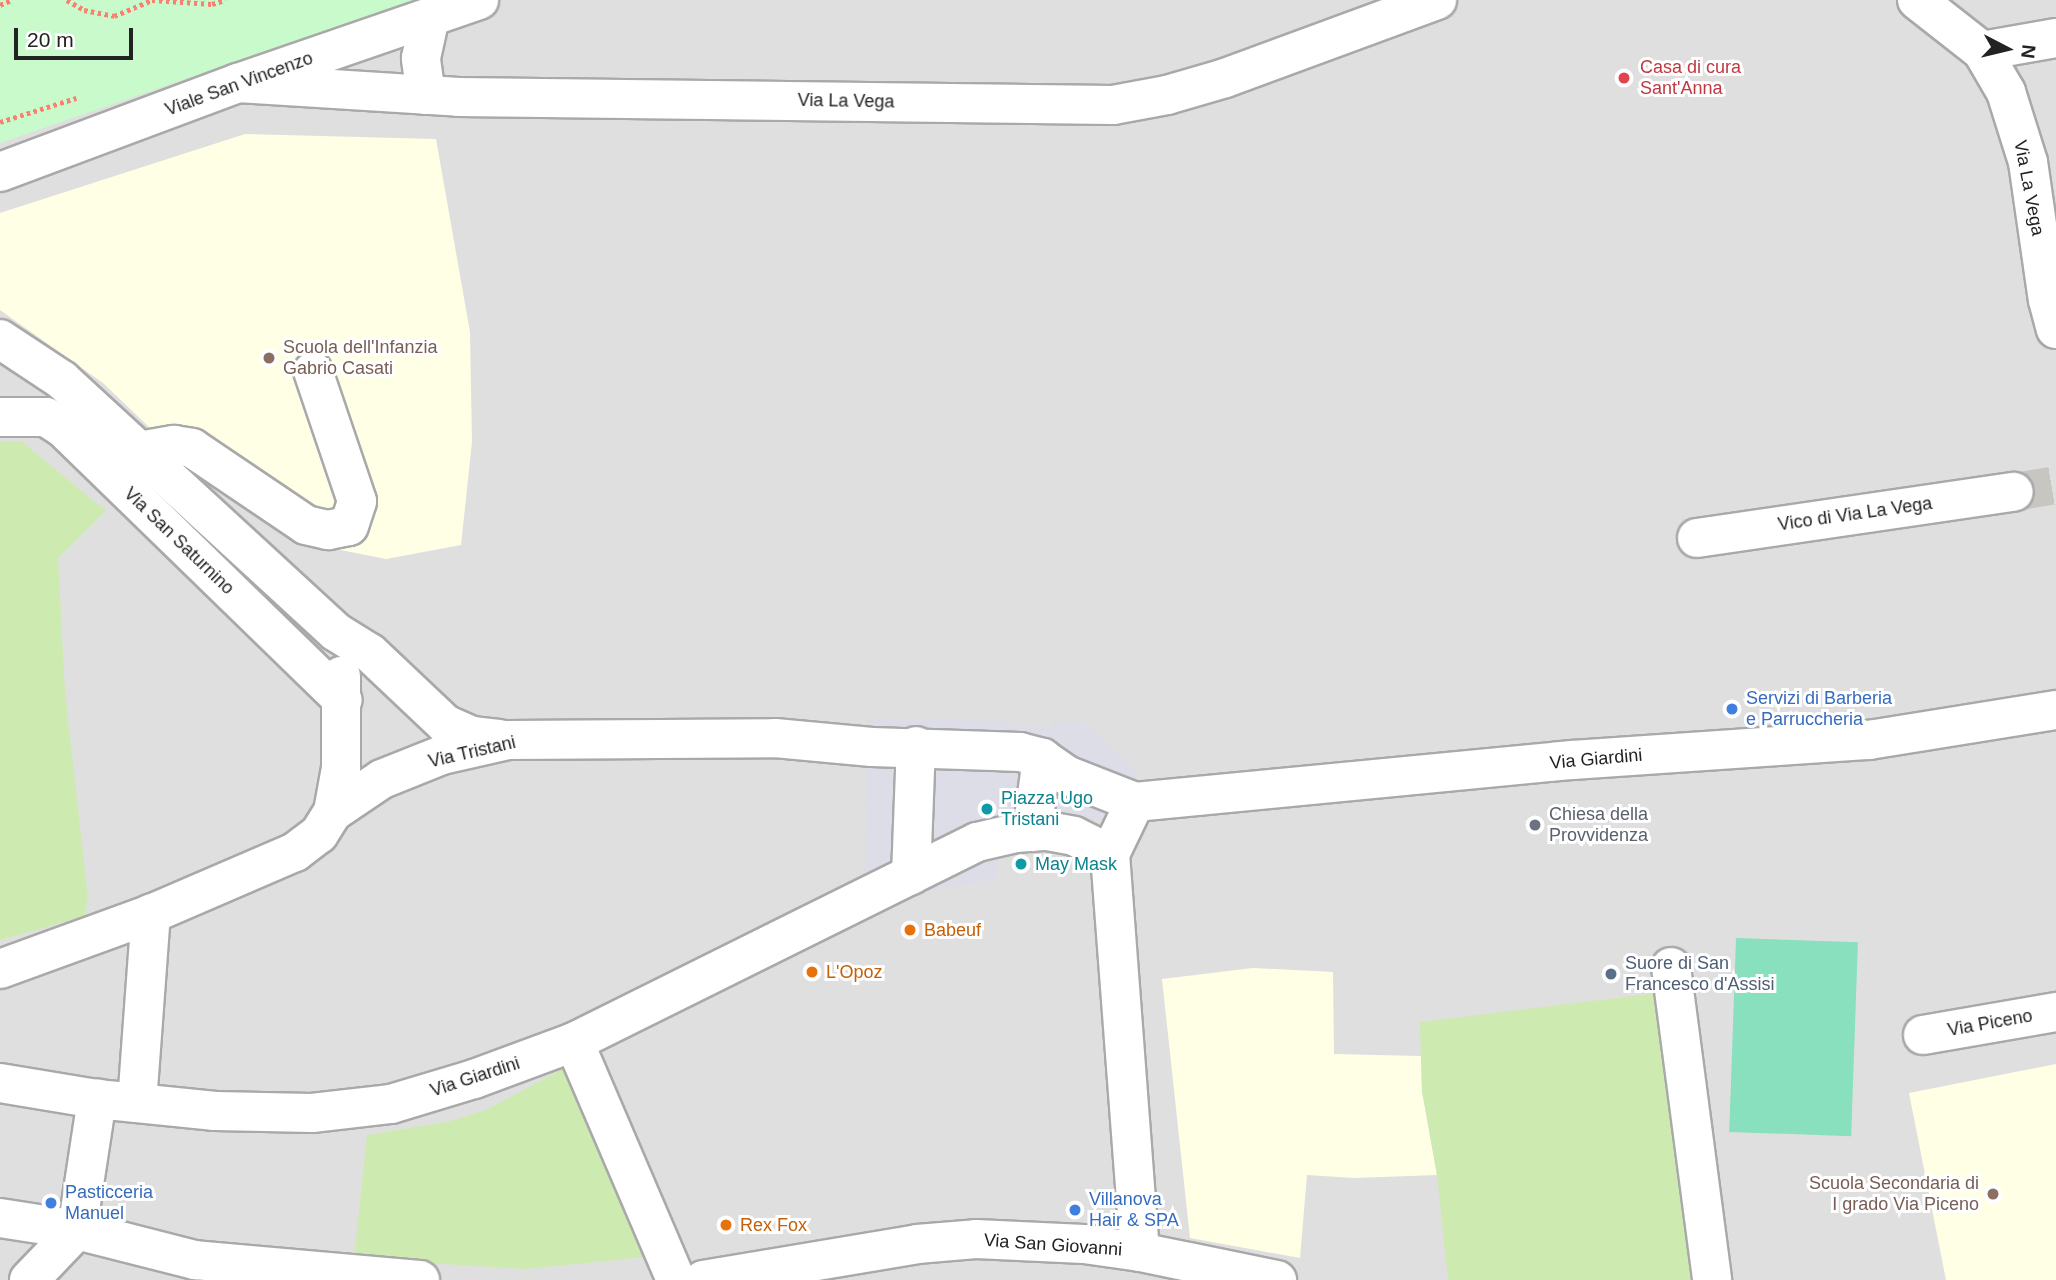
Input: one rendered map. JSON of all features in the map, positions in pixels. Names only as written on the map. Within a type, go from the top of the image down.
[{"type":"street","name":"Viale San Vincenzo","points":[[0,172],[238,83],[479,0]]},
{"type":"street","name":"Via La Vega","points":[[238,83],[426,94],[1113,105],[1167,95],[1225,78],[1437,0]]},
{"type":"street","name":"Via La Vega","points":[[1917,0],[1982,51],[2006,92],[2028,162],[2048,300],[2056,329]]},
{"type":"street","points":[[426,94],[421,58],[430,17]]},
{"type":"street","points":[[1982,51],[2056,38]]},
{"type":"street","points":[[0,339],[62,380],[336,632],[370,653],[445,724],[472,736],[508,740]]},
{"type":"street","points":[[139,451],[174,445],[192,448],[306,525],[328,530],[349,526],[357,501],[313,371]]},
{"type":"street","name":"Via San Saturnino","points":[[0,417],[46,417],[63,428],[343,700]]},
{"type":"street","name":"Vico di Via La Vega","points":[[1697,538],[2014,492]]},
{"type":"street","points":[[333,812],[341,768],[343,700],[336,632]]},
{"type":"street","name":"Via Giardini","points":[[1135,802],[1573,760],[1869,740],[2056,710]]},
{"type":"street","name":"Via Tristani","points":[[0,970],[151,914],[295,852],[319,834],[333,812],[382,779],[442,755],[508,740],[775,738],[872,747],[916,746]]},
{"type":"street","points":[[1110,855],[1074,836],[1047,831],[1032,832],[977,842],[911,875],[916,746],[1020,752],[1042,758],[1066,775],[1135,802],[1110,855],[1140,1252]]},
{"type":"street","points":[[1032,832],[1042,758]]},
{"type":"street","name":"Via Giardini","points":[[0,1083],[97,1099],[215,1111],[312,1113],[391,1104],[474,1079],[574,1042],[911,875]]},
{"type":"street","points":[[137,1103],[151,914]]},
{"type":"street","points":[[1671,967],[1712,1280]]},
{"type":"street","name":"Via Piceno","points":[[1923,1035],[2056,1012]]},
{"type":"street","points":[[574,1042],[676,1280]]},
{"type":"street","points":[[29,1280],[77,1230],[97,1099]]},
{"type":"street","points":[[0,1218],[77,1230],[195,1260],[420,1280]]},
{"type":"street","name":"Via San Giovanni","points":[[703,1280],[917,1244],[976,1239],[1029,1239],[1140,1252],[1277,1280]]},
{"type":"path","points":[[0,5],[11,0]]},
{"type":"path","points":[[66,0],[83,10],[114,16],[152,0],[212,4],[225,0]]},
{"type":"shaded area","points":[[0,0],[2056,0],[2056,1280],[0,1280]]},
{"type":"shaded area","name":"Scuola dell'Infanzia Gabrio Casati","points":[[245,134],[436,139],[470,332],[472,442],[461,545],[386,559],[310,544],[152,430],[103,383],[0,310],[0,213]]},
{"type":"shaded area","name":"Piazza Ugo Tristani","points":[[867,719],[1008,721],[1009,726],[1052,727],[1052,721],[1082,722],[1139,773],[1077,846],[1000,849],[996,879],[904,897],[865,872]]},
{"type":"shaded area","points":[[1253,968],[1333,972],[1334,1054],[1421,1056],[1422,1091],[1437,1175],[1354,1178],[1307,1175],[1300,1258],[1190,1238],[1162,979]]},
{"type":"shaded area","name":"Scuola Secondaria di I grado Via Piceno","points":[[2056,1064],[2056,1280],[1946,1280],[1909,1093]]},
{"type":"green space","points":[[0,0],[415,0],[0,143]]},
{"type":"green space","points":[[0,441],[21,441],[106,511],[58,558],[65,692],[88,898],[85,916],[0,940]]},
{"type":"green space","points":[[1736,938],[1858,942],[1851,1136],[1729,1132]]},
{"type":"green space","points":[[1658,993],[1697,1280],[1448,1280],[1437,1175],[1422,1091],[1420,1022]]},
{"type":"green space","points":[[564,1068],[646,1257],[525,1269],[354,1259],[367,1135],[451,1121],[488,1109]]},
{"type":"tunnel","points":[[2014,492],[2056,485]]},
{"type":"place","name":"Casa di cura Sant'Anna","points":[[1624,78]]},
{"type":"place","name":"Scuola dell'Infanzia Gabrio Casati","points":[[269,358]]},
{"type":"place","name":"Servizi di Barberia e Parruccheria","points":[[1732,709]]},
{"type":"place","name":"Piazza Ugo Tristani","points":[[987,809]]},
{"type":"place","name":"Chiesa della Provvidenza","points":[[1535,825]]},
{"type":"place","name":"May Mask","points":[[1021,864]]},
{"type":"place","name":"Babeuf","points":[[910,930]]},
{"type":"place","name":"L'Opoz","points":[[812,972]]},
{"type":"place","name":"Suore di San Francesco d'Assisi","points":[[1611,974]]},
{"type":"place","name":"Scuola Secondaria di I grado Via Piceno","points":[[1993,1194]]},
{"type":"place","name":"Pasticceria Manuel","points":[[51,1203]]},
{"type":"place","name":"Villanova Hair & SPA","points":[[1075,1210]]},
{"type":"place","name":"Rex Fox","points":[[726,1225]]}]
